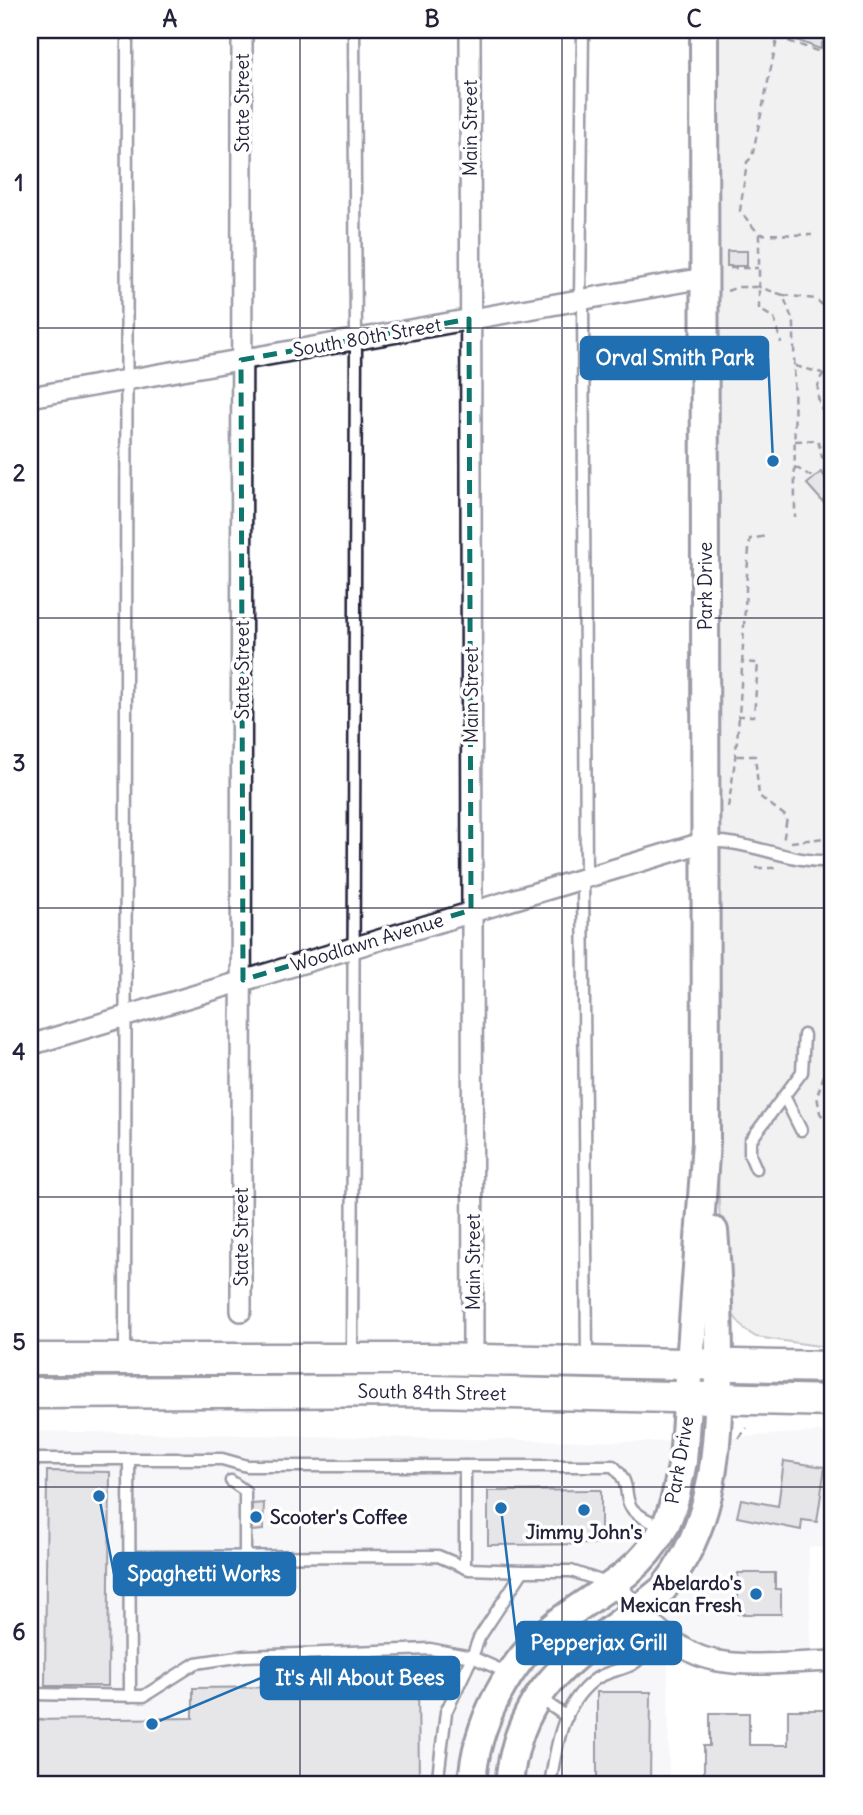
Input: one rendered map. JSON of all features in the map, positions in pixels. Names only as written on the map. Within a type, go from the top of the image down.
[{"type":"main road","name":"South 84th Street","points":[[30,1359],[473,1360],[833,1367]]},
{"type":"main road","name":"South 84th Street","points":[[30,1393],[432,1391],[833,1401]]},
{"type":"street","name":"State Street","points":[[240,1311],[243,980],[242,30]]},
{"type":"street","name":"Main Street","points":[[470,30],[473,1360]]},
{"type":"street","name":"Park Drive","points":[[509,1785],[515,1744],[537,1697],[567,1663],[663,1589],[678,1571],[697,1533],[713,1474],[704,1399],[705,1364],[717,1258],[706,1142],[705,842],[715,285],[704,30]]},
{"type":"street","name":"South 80th Street","points":[[30,397],[581,300],[715,285]]},
{"type":"street","name":"Woodlawn Avenue","points":[[30,1045],[584,876],[705,842]]},
{"type":"street","name":"Park Drive","points":[[472,1785],[479,1745],[488,1718],[510,1674],[537,1640],[558,1622],[614,1586],[648,1552],[664,1527],[704,1399]]},
{"type":"street","points":[[614,1586],[637,1610],[693,1653],[725,1662],[833,1661]]},
{"type":"lane","points":[[125,1359],[124,380],[127,30]]},
{"type":"lane","points":[[352,1359],[356,339],[354,30]]},
{"type":"lane","points":[[583,30],[581,300],[587,1363]]},
{"type":"lane","points":[[705,842],[731,840],[755,850],[833,861]]},
{"type":"lane","points":[[756,1169],[750,1155],[750,1141],[802,1072],[804,1035]]},
{"type":"lane","points":[[784,1096],[801,1129]]},
{"type":"lane","points":[[30,1459],[222,1459],[247,1466],[613,1466],[624,1481],[626,1503],[633,1512],[664,1527]]},
{"type":"lane","points":[[129,1459],[130,1696]]},
{"type":"lane","points":[[465,1466],[465,1568]]},
{"type":"lane","points":[[230,1481],[245,1491],[245,1557]]},
{"type":"lane","points":[[130,1557],[438,1556],[465,1568],[571,1571],[614,1586]]},
{"type":"lane","points":[[438,1785],[446,1712],[479,1638],[523,1571]]},
{"type":"lane","points":[[550,1785],[559,1736],[573,1702],[591,1682],[609,1670],[633,1664],[660,1629]]},
{"type":"lane","points":[[30,1694],[144,1696],[196,1663],[244,1656],[430,1650],[472,1657],[510,1674]]},
{"type":"lane","points":[[537,1697],[567,1717]]},
{"type":"path","points":[[779,30],[752,157],[747,162],[740,211],[759,233],[759,309],[774,318],[780,343]]},
{"type":"path","points":[[777,37],[820,52],[828,30]]},
{"type":"path","points":[[759,233],[811,235]]},
{"type":"path","points":[[730,268],[758,268]]},
{"type":"path","points":[[715,285],[760,287],[783,295],[833,301]]},
{"type":"path","points":[[783,295],[794,324],[795,517]]},
{"type":"path","points":[[820,301],[833,313]]},
{"type":"path","points":[[795,365],[822,373]]},
{"type":"path","points":[[833,365],[822,373],[817,396],[822,410],[833,423]]},
{"type":"path","points":[[795,441],[818,440],[821,457],[833,464]]},
{"type":"path","points":[[795,467],[814,478]]},
{"type":"path","points":[[728,807],[737,755],[737,716],[750,539],[766,536]]},
{"type":"path","points":[[737,716],[754,716],[758,663],[741,663]]},
{"type":"path","points":[[737,755],[754,756],[759,796],[787,817],[780,855]]},
{"type":"path","points":[[830,811],[833,830]]},
{"type":"path","points":[[783,843],[833,837]]},
{"type":"path","points":[[833,900],[829,899],[831,1001],[828,1073],[817,1096],[818,1105],[833,1130]]},
{"type":"highlighted area","points":[[469,319],[471,910],[243,980],[241,360]]},
{"type":"shaded area","points":[[711,30],[833,30],[833,1348],[756,1337],[745,1330],[723,1302],[715,1099]]},
{"type":"shaded area","points":[[30,1431],[650,1442],[833,1431],[833,1548],[809,1547],[811,1652],[668,1654],[669,1785],[30,1785]]},
{"type":"building","points":[[770,30],[827,30],[820,49]]},
{"type":"building","points":[[727,251],[747,251],[747,266],[727,266]]},
{"type":"building","points":[[821,472],[833,486],[833,495],[824,503],[807,484]]},
{"type":"building","points":[[784,1461],[825,1467],[817,1522],[802,1520],[801,1530],[737,1517],[741,1499],[778,1506]]},
{"type":"building","points":[[47,1471],[110,1472],[108,1686],[45,1686]]},
{"type":"building","points":[[601,1490],[601,1544],[488,1545],[488,1491]]},
{"type":"building","name":"Scooter's Coffee","points":[[264,1503],[263,1530],[252,1531],[252,1504]]},
{"type":"building","points":[[738,1573],[775,1573],[775,1589],[781,1589],[781,1614],[738,1614]]},
{"type":"building","points":[[418,1679],[419,1785],[30,1785],[30,1720],[193,1718],[193,1688],[298,1687],[298,1680]]},
{"type":"building","points":[[597,1692],[651,1692],[650,1785],[597,1785]]},
{"type":"building","points":[[788,1710],[833,1710],[833,1785],[704,1785],[704,1746],[710,1746],[710,1713],[749,1713],[749,1745],[788,1745]]},
{"type":"place","name":"Orval Smith Park","points":[[773,461]]},
{"type":"place","name":"Spaghetti Works","points":[[99,1496]]},
{"type":"place","name":"Pepperjax Grill","points":[[501,1508]]},
{"type":"place","name":"Jimmy John's","points":[[584,1510]]},
{"type":"place","name":"Scooter's Coffee","points":[[256,1517]]},
{"type":"place","name":"Abelardo's Mexican Fresh","points":[[756,1594]]},
{"type":"place","name":"It's All About Bees","points":[[152,1724]]}]
